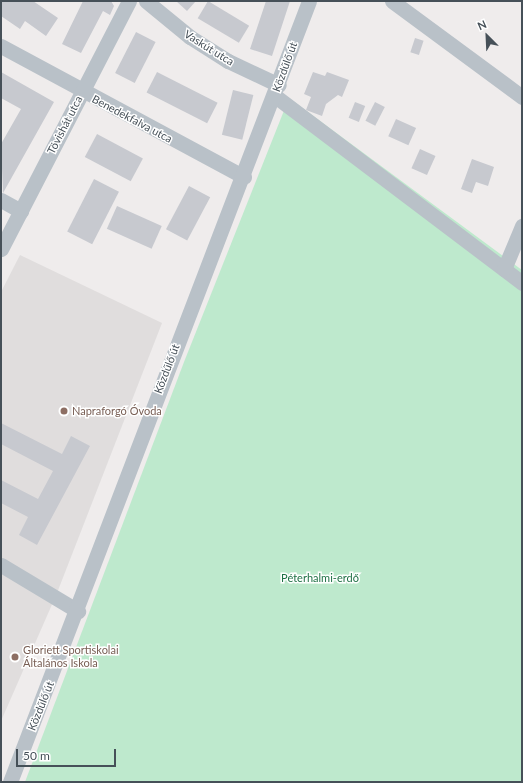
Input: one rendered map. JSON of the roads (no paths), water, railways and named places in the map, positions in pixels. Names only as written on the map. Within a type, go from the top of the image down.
[{"type":"street","name":"Tövishát utca","points":[[3,240],[21,211],[129,1]]},
{"type":"street","name":"Vaskút utca","points":[[146,1],[216,53],[277,90],[522,283]]},
{"type":"street","name":"Közdűlő út","points":[[10,782],[78,611],[166,371],[244,177],[309,1]]},
{"type":"street","points":[[392,1],[522,96]]},
{"type":"street","name":"Benedekfalva utca","points":[[1,46],[81,92],[244,177]]},
{"type":"street","points":[[1,200],[21,211]]},
{"type":"street","points":[[504,269],[522,226]]},
{"type":"street","points":[[1,565],[78,611]]},
{"type":"place","name":"Napraforgó Óvoda","points":[[64,411]]},
{"type":"place","name":"Gloriett Sportiskolai Általános Iskola","points":[[15,657]]},
{"type":"park label","name":"Péterhalmi-erdő","points":[[320,578]]}]
